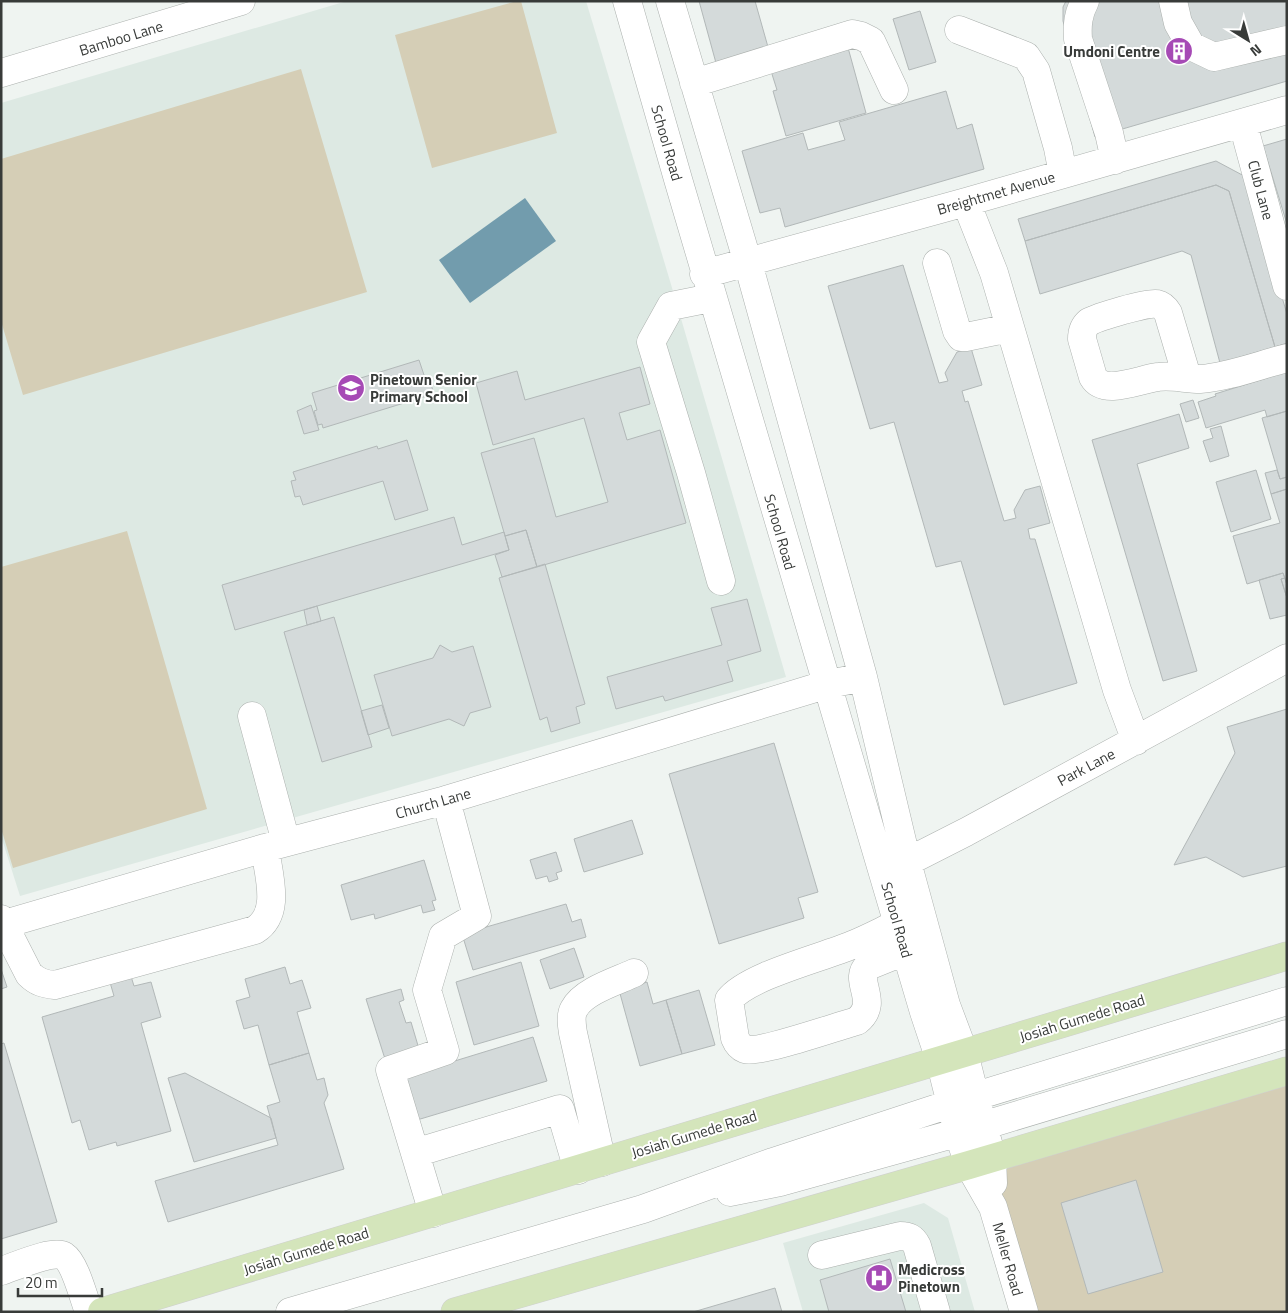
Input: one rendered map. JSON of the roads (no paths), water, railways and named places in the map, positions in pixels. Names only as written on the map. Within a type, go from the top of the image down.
[{"type":"main road","name":"Josiah Gumede Road","points":[[102,1312],[1287,956]]},
{"type":"main road","points":[[455,1312],[1287,1071]]},
{"type":"street","name":"Bamboo Lane","points":[[1,73],[241,1]]},
{"type":"street","name":"School Road","points":[[627,1],[825,685],[946,1005],[952,1056]]},
{"type":"street","name":"School Road","points":[[670,1],[748,264],[863,677],[895,866],[897,924],[906,950],[952,1056]]},
{"type":"street","points":[[1085,1],[1080,11],[1077,26],[1078,39],[1109,133],[1115,160]]},
{"type":"street","points":[[1173,1],[1178,23],[1191,46],[1214,57],[1287,40]]},
{"type":"street","points":[[959,30],[1026,56],[1036,71],[1058,148],[1063,174]]},
{"type":"street","points":[[694,83],[852,34],[871,41],[894,90]]},
{"type":"street","name":"Breightmet Avenue","points":[[721,581],[691,473],[651,342],[671,306],[748,264],[1287,110]]},
{"type":"street","name":"Club Lane","points":[[1243,124],[1287,286]]},
{"type":"street","points":[[966,202],[994,273],[1122,707],[1136,740]]},
{"type":"street","points":[[937,263],[957,331],[961,337],[966,338],[1010,328]]},
{"type":"street","points":[[1187,377],[1198,379],[1216,377],[1287,358]]},
{"type":"street","name":"Park Lane","points":[[895,866],[966,832],[1287,658]]},
{"type":"street","name":"Church Lane","points":[[2,923],[275,845],[446,800],[825,685],[863,677]]},
{"type":"street","points":[[2,923],[28,974],[44,984],[55,984],[255,930],[265,921],[269,913],[272,899],[275,845],[252,716]]},
{"type":"street","points":[[433,1213],[390,1070],[445,1051],[427,990],[442,936],[476,916],[446,800]]},
{"type":"street","points":[[897,924],[851,946],[778,972],[740,989],[729,1000],[734,1038],[744,1049],[762,1049],[857,1021],[864,1014],[868,1005],[863,977],[864,971],[868,966],[906,950]]},
{"type":"street","points":[[590,1166],[572,1018],[574,1010],[582,1000],[596,990],[634,973]]},
{"type":"street","points":[[290,1312],[643,1209],[773,1162],[962,1101],[1287,1001]]},
{"type":"street","points":[[643,1209],[780,1182],[970,1129],[1287,1034]]},
{"type":"street","name":"Meller Road","points":[[952,1056],[962,1101],[1024,1312]]},
{"type":"street","points":[[415,1153],[560,1109],[590,1166]]},
{"type":"street","points":[[822,1256],[900,1236],[911,1238],[917,1246],[936,1312]]},
{"type":"street","points":[[1,1271],[54,1254],[63,1255],[70,1263],[89,1312]]},
{"type":"water","points":[[525,198],[556,241],[470,303],[439,260]]},
{"type":"place","name":"Umdoni Centre","points":[[1179,51]]},
{"type":"place","name":"Pinetown Senior Primary School","points":[[351,388]]},
{"type":"place","name":"Medicross Pinetown","points":[[879,1278]]}]
